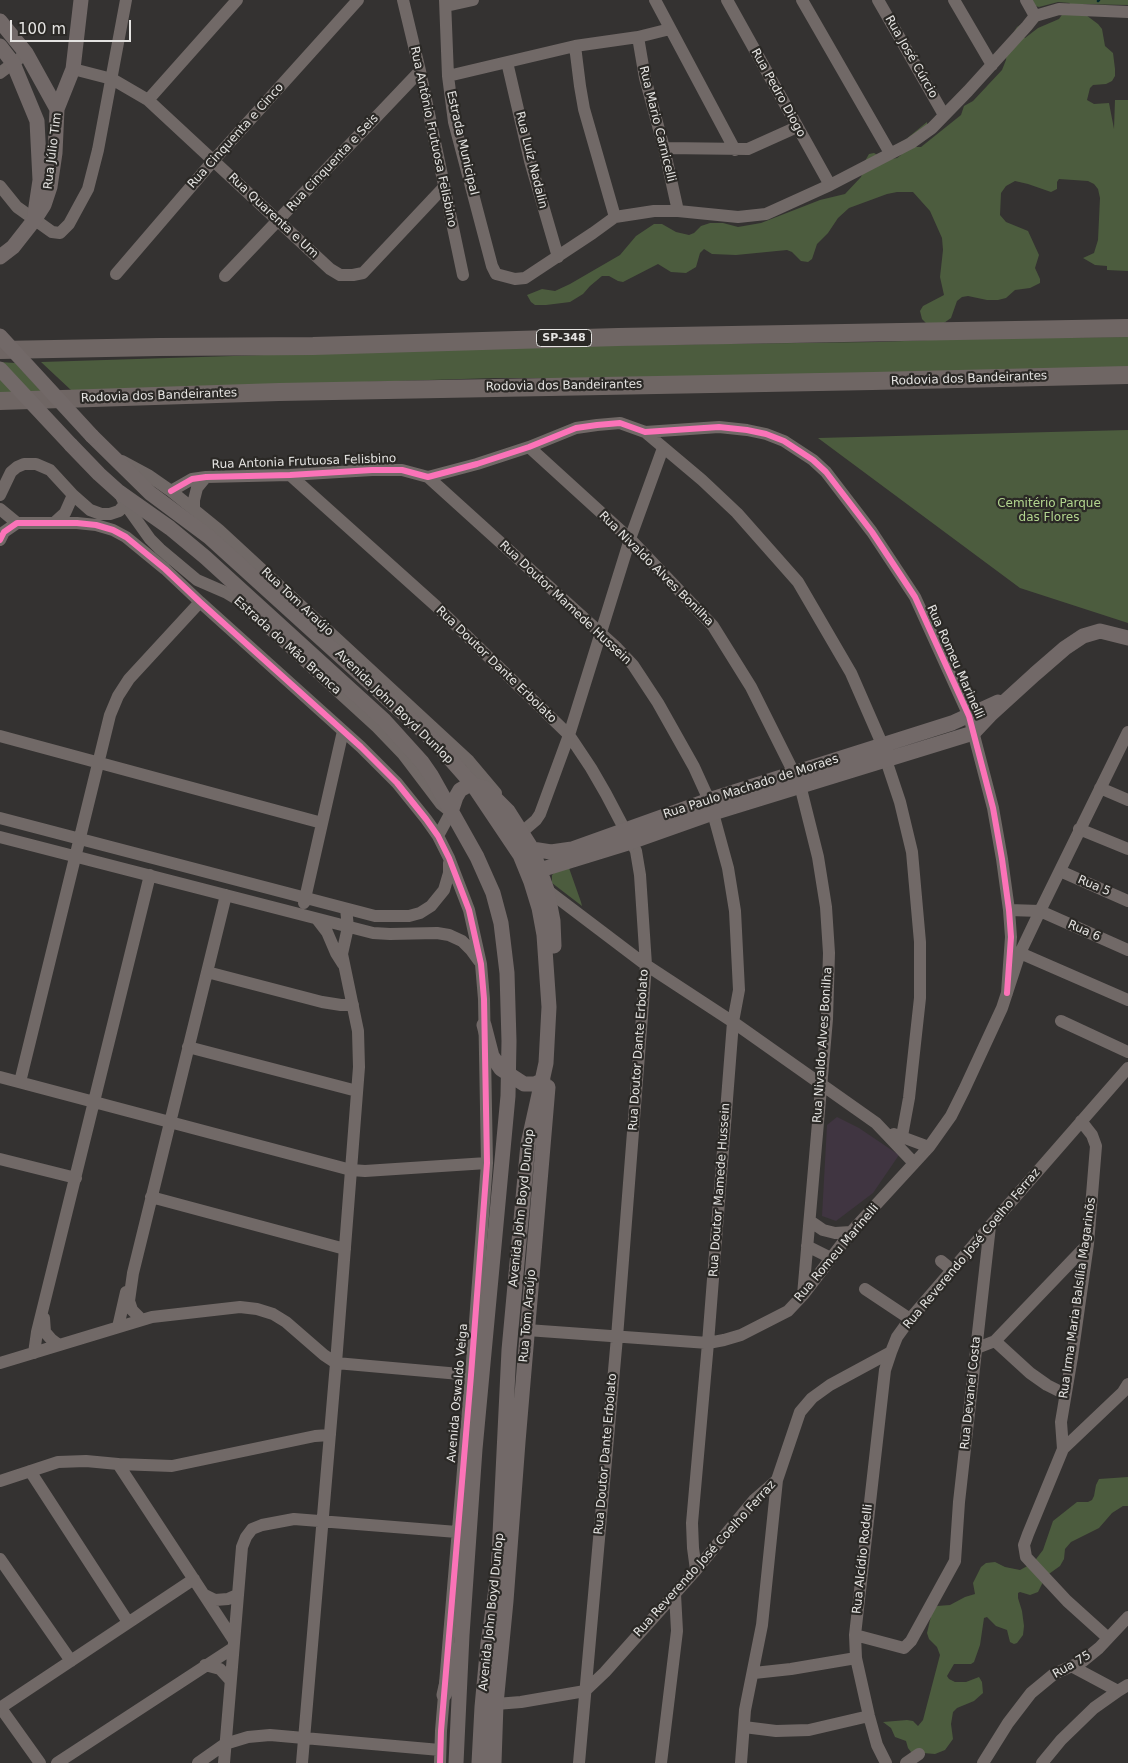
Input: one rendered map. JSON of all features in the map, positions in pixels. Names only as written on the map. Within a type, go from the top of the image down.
[{"type":"highway","name":"SP-348","points":[[0,350],[313,346],[618,337],[1128,328]]},
{"type":"highway","name":"Rodovia dos Bandeirantes","points":[[0,401],[279,392],[1128,375]]},
{"type":"main road","name":"Rua Júlio Tim","points":[[0,257],[13,247],[35,219],[44,205],[50,187],[55,153],[57,109],[73,69],[81,0]]},
{"type":"main road","points":[[0,21],[26,53],[57,109],[37,121]]},
{"type":"main road","points":[[0,46],[13,63],[37,121],[40,180],[35,204],[35,219]]},
{"type":"main road","name":"Avenida John Boyd Dunlop","points":[[0,336],[110,455],[150,493],[208,537],[385,695],[436,743],[473,785],[520,855],[531,882],[544,934],[551,992]]},
{"type":"main road","name":"Avenida John Boyd Dunlop","points":[[0,370],[122,498],[170,528],[205,557],[384,720],[426,768],[444,795],[451,812],[477,857],[493,893],[501,923],[507,973],[508,1074],[475,1449],[462,1635],[456,1763]]},
{"type":"main road","points":[[973,733],[990,715],[1065,648],[1083,636],[1100,631],[1128,638]]},
{"type":"main road","name":"Rua Paulo Machado de Moraes","points":[[798,779],[882,744],[969,716],[1012,696]]},
{"type":"main road","name":"Rua Paulo Machado de Moraes","points":[[540,870],[711,806],[798,779],[886,760],[973,733]]},
{"type":"main road","points":[[451,812],[460,790],[473,785],[485,788],[508,811],[532,849],[540,870]]},
{"type":"main road","name":"Rua Paulo Machado de Moraes","points":[[532,849],[560,852],[628,836]]},
{"type":"main road","name":"Rua Tom Araújo","points":[[494,1763],[496,1704],[506,1601],[548,1058],[553,921],[547,890],[540,870]]},
{"type":"main road","points":[[484,1025],[496,1064],[524,1084],[535,1084],[542,1080]]},
{"type":"main road","name":"Avenida John Boyd Dunlop","points":[[479,1763],[488,1643],[501,1542],[509,1350],[521,1211],[529,1132],[548,1058]]},
{"type":"main road","points":[[444,1695],[449,1673],[462,1635]]},
{"type":"street","points":[[0,186],[17,207],[52,232],[60,232],[69,224],[88,190],[112,79],[126,0]]},
{"type":"street","points":[[148,100],[237,0]]},
{"type":"street","name":"Rua Cinquenta e Cinco","points":[[116,274],[213,161],[358,0]]},
{"type":"street","name":"Rua Antônio Frutuosa Felisbino","points":[[403,0],[463,274]]},
{"type":"street","points":[[446,3],[473,0]]},
{"type":"street","points":[[655,0],[735,150]]},
{"type":"street","name":"Rua Pedro Diogo","points":[[727,0],[830,185]]},
{"type":"street","points":[[802,0],[890,153]]},
{"type":"street","name":"Rua José Cúrcio","points":[[878,0],[944,115]]},
{"type":"street","points":[[954,0],[992,65]]},
{"type":"street","points":[[1026,0],[1035,16]]},
{"type":"street","name":"Estrada Municipal","points":[[446,3],[448,76],[454,122],[492,266],[496,274],[515,279],[524,278],[558,257]]},
{"type":"street","points":[[558,257],[615,217],[654,211],[752,217],[766,214],[830,185],[911,143],[932,128],[1028,26],[1035,16],[1059,9],[1128,12]]},
{"type":"street","points":[[448,76],[575,46],[638,37],[670,29]]},
{"type":"street","name":"Rua Mario Carnicelli","points":[[638,37],[645,78],[664,148],[678,211]]},
{"type":"street","points":[[575,46],[584,109],[615,217]]},
{"type":"street","points":[[0,74],[26,53]]},
{"type":"street","name":"Rua Luíz Nadalin","points":[[508,62],[530,161],[558,257]]},
{"type":"street","name":"Rua Quarenta e Um","points":[[73,69],[112,79],[148,100],[330,269],[340,275],[363,273],[443,188]]},
{"type":"street","name":"Rua Cinquenta e Seis","points":[[225,276],[420,71]]},
{"type":"street","points":[[664,148],[748,149],[797,127]]},
{"type":"street","name":"Rua Antonia Frutuosa Felisbino","points":[[171,491],[192,479],[206,477],[402,470],[428,477],[529,447],[576,428],[620,423],[645,432],[719,427],[747,430],[766,434],[784,441],[813,460]]},
{"type":"street","points":[[645,432],[702,480],[737,513],[798,582],[850,673],[882,744]]},
{"type":"street","name":"Rua Nivaldo Alves Bonilha","points":[[529,447],[630,539],[714,626],[751,687],[798,779],[818,857],[826,907],[829,954],[827,1019],[803,1296]]},
{"type":"street","points":[[522,832],[540,814],[568,736],[630,539],[663,448]]},
{"type":"street","name":"Rua Tom Araújo","points":[[110,455],[148,475],[219,530],[469,761],[497,794],[508,811]]},
{"type":"street","name":"Rua Romeu Marinelli","points":[[813,460],[826,472],[849,500],[915,597],[969,716],[993,808],[1009,910],[1011,937],[1007,993]]},
{"type":"street","points":[[0,496],[10,472],[17,467],[30,463],[44,466],[50,470],[90,510],[101,514],[119,511],[122,498]]},
{"type":"street","name":"Rua Doutor Dante Erbolato","points":[[290,475],[436,606],[568,736],[592,768],[636,852],[640,875],[646,965],[617,1337],[579,1763]]},
{"type":"street","name":"Rua Antonia Frutuosa Felisbino","points":[[194,510],[197,488],[206,477]]},
{"type":"street","name":"Rua Doutor Mamede Hussein","points":[[428,477],[617,648],[633,665],[694,766],[711,806],[728,868],[735,911],[739,990],[733,1022],[692,1523],[696,1570]]},
{"type":"street","points":[[54,523],[65,513],[73,495]]},
{"type":"street","name":"Estrada do Mão Branca","points":[[122,498],[150,539],[198,580],[232,595],[243,604],[377,727],[403,754],[441,804],[451,812]]},
{"type":"street","points":[[0,509],[17,523]]},
{"type":"street","points":[[0,540],[4,532],[17,523],[96,525],[113,530],[126,537],[165,569]]},
{"type":"street","points":[[150,539],[152,547],[165,569]]},
{"type":"street","name":"Avenida Oswaldo Veiga","points":[[165,569],[362,747],[397,783],[438,836],[449,858],[469,910],[481,964],[484,999],[487,1163],[440,1757]]},
{"type":"street","points":[[20,1082],[110,715],[118,696],[129,679],[200,602]]},
{"type":"street","points":[[300,915],[343,731]]},
{"type":"street","name":"Rua Romeu Marinelli","points":[[527,1330],[708,1343],[741,1335],[788,1311],[803,1296],[851,1232],[929,1147],[951,1116],[1002,1008],[1020,952],[1100,788],[1125,747],[1128,732]]},
{"type":"street","points":[[0,736],[322,823]]},
{"type":"street","points":[[335,770],[341,759],[362,747]]},
{"type":"street","points":[[886,760],[900,802],[912,852],[920,942],[920,998],[909,1098],[899,1140],[914,1164]]},
{"type":"street","points":[[1100,788],[1128,800]]},
{"type":"street","points":[[438,836],[451,812]]},
{"type":"street","points":[[0,818],[375,916],[409,916],[420,913],[431,906],[444,890],[449,873],[449,858]]},
{"type":"street","points":[[1079,829],[1128,849]]},
{"type":"street","points":[[0,837],[373,933],[437,933],[449,935],[462,941],[472,950],[481,964]]},
{"type":"street","name":"Rua 5","points":[[1060,871],[1128,901]]},
{"type":"street","points":[[34,1353],[37,1332],[46,1303],[150,875]]},
{"type":"street","points":[[547,890],[646,965],[733,1022],[876,1123],[882,1130],[899,1140],[929,1147]]},
{"type":"street","points":[[142,1320],[132,1310],[129,1301],[133,1273],[226,895]]},
{"type":"street","points":[[302,1763],[359,1066],[358,1031],[342,954],[348,927],[346,909]]},
{"type":"street","points":[[1009,910],[1040,911]]},
{"type":"street","name":"Rua 6","points":[[1040,911],[1128,950]]},
{"type":"street","points":[[317,919],[344,966]]},
{"type":"street","name":"Rua Romeu Marinelli","points":[[1011,937],[1020,952]]},
{"type":"street","points":[[1020,952],[1128,1000]]},
{"type":"street","points":[[207,972],[322,1002],[353,1005]]},
{"type":"street","points":[[1061,1021],[1128,1052]]},
{"type":"street","points":[[188,1047],[357,1091]]},
{"type":"street","name":"Rua Reverendo José Coelho Ferraz","points":[[585,1691],[605,1672],[675,1594],[754,1500],[777,1480],[800,1412],[812,1398],[830,1385],[891,1352],[897,1337],[910,1320],[1128,1068]]},
{"type":"street","points":[[0,1077],[351,1170],[366,1171],[487,1163]]},
{"type":"street","name":"Rua Irma Maria Balsília Magarinõs","points":[[1063,1449],[1061,1422],[1088,1244],[1096,1146],[1092,1135],[1081,1121]]},
{"type":"street","points":[[1,1162],[76,1178]]},
{"type":"street","points":[[151,1197],[345,1249]]},
{"type":"street","points":[[810,1221],[823,1230],[835,1233],[851,1232]]},
{"type":"street","name":"Rua Devanei Costa","points":[[855,1635],[904,1648],[911,1641],[955,1561],[959,1502],[990,1226]]},
{"type":"street","points":[[977,1348],[995,1341],[1088,1244]]},
{"type":"street","points":[[807,1246],[831,1258]]},
{"type":"street","points":[[941,1261],[952,1270]]},
{"type":"street","points":[[118,1327],[128,1285],[133,1273]]},
{"type":"street","points":[[865,1289],[910,1320]]},
{"type":"street","points":[[46,1303],[44,1324],[46,1332],[59,1345]]},
{"type":"street","points":[[0,1363],[152,1317],[240,1308],[257,1309],[274,1314],[336,1363],[471,1375]]},
{"type":"street","points":[[310,1343],[321,1343],[338,1335]]},
{"type":"street","points":[[995,1341],[1030,1373],[1047,1385],[1065,1394]]},
{"type":"street","name":"Rua Alcídio Rodelli","points":[[886,1763],[877,1745],[869,1716],[856,1658],[855,1635],[885,1370],[891,1352]]},
{"type":"street","points":[[1108,1638],[1066,1601],[1026,1554],[1024,1545],[1063,1449],[1126,1391]]},
{"type":"street","points":[[0,1481],[58,1462],[172,1466],[315,1436],[330,1435]]},
{"type":"street","points":[[118,1464],[194,1579],[233,1643]]},
{"type":"street","points":[[138,1494],[138,1478],[147,1465]]},
{"type":"street","points":[[30,1471],[128,1622]]},
{"type":"street","points":[[741,1763],[745,1710],[754,1673],[762,1625],[777,1480]]},
{"type":"street","points":[[224,1763],[242,1547],[252,1529],[286,1519],[322,1520],[457,1532]]},
{"type":"street","points":[[0,1559],[71,1661]]},
{"type":"street","points":[[40,1763],[0,1708],[194,1579]]},
{"type":"street","points":[[661,1763],[677,1631],[675,1594]]},
{"type":"street","points":[[204,1595],[215,1600],[228,1599],[237,1595]]},
{"type":"street","points":[[213,1609],[225,1614],[236,1611]]},
{"type":"street","name":"Rua 75","points":[[983,1763],[1008,1723],[1031,1693],[1054,1674],[1073,1666],[1099,1648],[1128,1617]]},
{"type":"street","points":[[57,1763],[205,1665],[233,1643]]},
{"type":"street","points":[[754,1673],[856,1658]]},
{"type":"street","points":[[205,1665],[220,1669],[230,1680]]},
{"type":"street","points":[[1073,1666],[1123,1688]]},
{"type":"street","points":[[1042,1763],[1094,1708],[1123,1688]]},
{"type":"street","points":[[496,1704],[521,1702],[585,1691]]},
{"type":"street","points":[[744,1727],[776,1730],[809,1730],[869,1716]]},
{"type":"street","points":[[198,1763],[225,1744],[248,1737],[270,1735],[440,1757]]},
{"type":"street","points":[[906,1763],[919,1754]]},
{"type":"shaded area","points":[[837,1117],[859,1128],[899,1155],[873,1193],[836,1221],[822,1216],[827,1125]]},
{"type":"green space","points":[[1032,0],[1128,0],[1128,5],[1082,4],[1086,15],[1102,29],[1105,46],[1113,53],[1115,69],[1115,76],[1112,81],[1106,84],[1093,85],[1090,88],[1087,100],[1094,104],[1109,103],[1114,129],[1115,100],[1128,100],[1128,271],[1107,270],[1107,266],[1095,265],[1083,258],[1094,253],[1098,240],[1100,198],[1098,189],[1094,184],[1088,181],[1059,179],[1057,189],[1051,192],[1015,181],[1006,186],[1001,193],[1000,215],[1006,222],[1028,231],[1039,255],[1035,268],[1040,283],[1030,288],[1015,290],[1006,298],[998,300],[962,297],[957,301],[951,318],[941,325],[927,324],[922,319],[920,311],[923,306],[944,295],[940,277],[943,250],[942,238],[930,211],[913,192],[887,194],[849,208],[838,218],[828,233],[817,244],[812,259],[808,262],[801,261],[792,252],[787,250],[736,255],[712,254],[704,249],[700,253],[696,267],[686,273],[671,272],[658,264],[623,282],[609,276],[602,276],[583,294],[570,302],[535,305],[531,302],[527,295],[542,289],[555,291],[570,284],[620,255],[636,236],[654,224],[662,224],[676,232],[689,235],[701,226],[710,223],[723,223],[738,227],[761,223],[820,200],[845,194],[861,177],[869,154],[874,153],[886,160],[897,158],[901,155],[905,140],[927,122],[927,127],[916,147],[921,147],[961,115],[964,106],[973,101],[1002,70],[1006,60],[1008,41],[1017,27],[1020,25],[1020,36],[1025,38],[1038,28],[1059,19],[1070,3],[1058,2],[1039,7],[1035,6]]},
{"type":"green space","points":[[1128,337],[1128,368],[650,378],[495,378],[72,391],[41,362],[552,346]]},
{"type":"green space","points":[[0,362],[15,363],[42,392],[0,393]]},
{"type":"green space","name":"Cemitério Parque das Flores","points":[[1128,430],[1128,623],[1020,588],[818,438]]},
{"type":"green space","points":[[569,868],[582,906],[552,883],[552,875],[555,872]]},
{"type":"green space","points":[[1128,1477],[1128,1506],[1123,1506],[1112,1513],[1099,1528],[1071,1542],[1065,1549],[1064,1559],[1060,1566],[1046,1576],[1038,1592],[1030,1595],[1018,1593],[1024,1626],[1023,1635],[1017,1643],[1010,1642],[1007,1630],[996,1626],[987,1617],[984,1618],[980,1645],[974,1662],[971,1664],[954,1664],[947,1676],[955,1682],[966,1682],[979,1677],[982,1682],[983,1693],[974,1701],[957,1708],[953,1712],[951,1724],[953,1739],[945,1750],[935,1754],[911,1752],[906,1741],[895,1737],[891,1728],[883,1722],[907,1720],[913,1721],[918,1726],[923,1720],[940,1655],[927,1633],[932,1612],[937,1606],[950,1605],[975,1594],[973,1583],[981,1567],[986,1563],[995,1562],[1005,1567],[1020,1570],[1033,1563],[1043,1550],[1053,1521],[1077,1502],[1092,1500],[1099,1479]]},
{"type":"cycle path","points":[[171,491],[192,479],[206,477],[290,475],[372,470],[402,470],[428,477],[529,447],[576,428],[620,423],[645,432],[719,427],[747,430],[766,434],[784,441],[813,460],[826,472],[872,532],[915,597],[969,716],[993,808],[1009,910],[1011,937],[1007,993]]},
{"type":"cycle path","points":[[0,540],[4,532],[17,523],[77,523],[96,525],[113,530],[126,537],[165,569],[361,747],[397,783],[438,836],[449,858],[469,910],[481,964],[484,999],[487,1163],[441,1731],[440,1763]]}]
